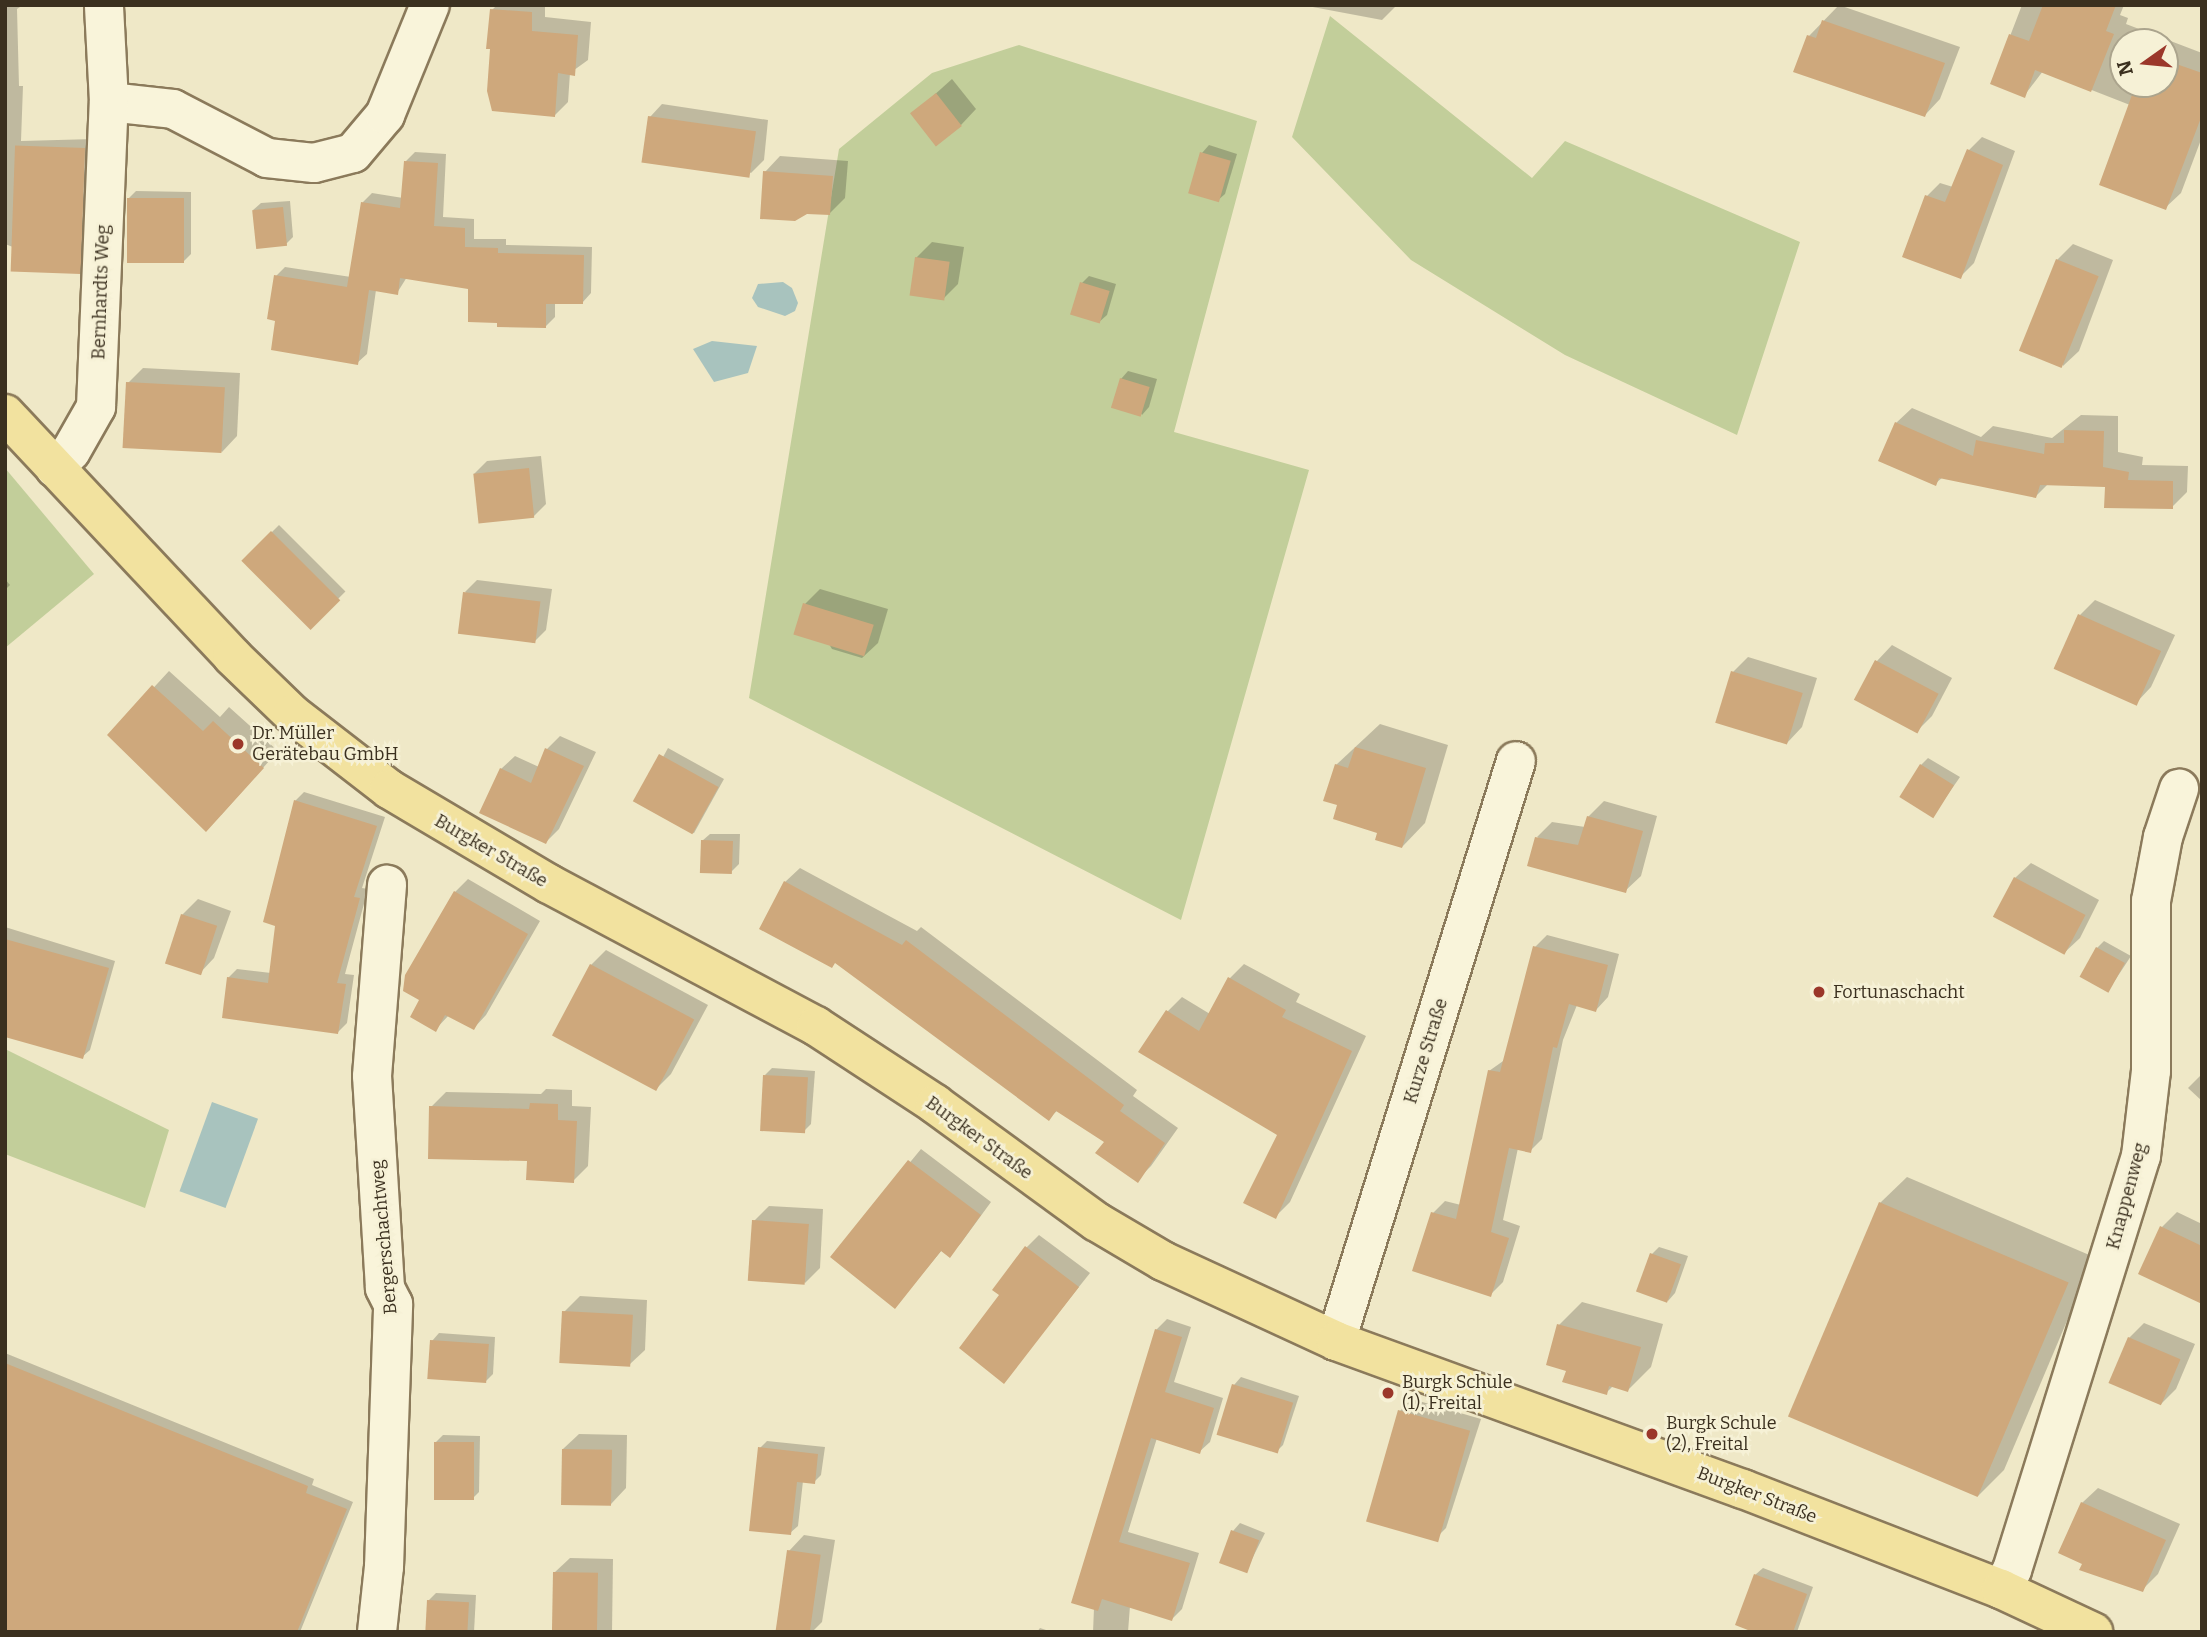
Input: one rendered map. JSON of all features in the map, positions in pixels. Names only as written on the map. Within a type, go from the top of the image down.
[{"type":"main road","name":"Burgker Straße","points":[[5,414],[171,594],[272,695],[403,799],[549,884],[817,1026],[934,1104],[1097,1222],[1163,1261],[1336,1341],[1628,1446],[2001,1589],[2093,1632]]},
{"type":"street","name":"Bernhardts Weg","points":[[55,468],[71,452],[96,407],[109,102],[104,5]]},
{"type":"street","points":[[109,102],[173,109],[267,158],[314,163],[352,153],[385,115],[430,5]]},
{"type":"street","name":"Kurze Straße","points":[[1336,1341],[1516,761]]},
{"type":"street","name":"Knappenweg","points":[[2001,1589],[2020,1546],[2141,1156],[2151,1071],[2151,901],[2163,837],[2179,789]]},
{"type":"street","name":"Bergerschachtweg","points":[[377,1632],[384,1567],[393,1304],[385,1288],[372,1076],[387,885]]},
{"type":"green space","points":[[1330,16],[1532,178],[1565,141],[1800,242],[1737,435],[1565,355],[1411,260],[1292,137]]},
{"type":"green space","points":[[1019,45],[1257,121],[1174,432],[1309,470],[1181,920],[749,698],[839,149],[932,73]]},
{"type":"green space","points":[[5,468],[94,574],[5,648]]},
{"type":"green space","points":[[5,1049],[169,1130],[145,1208],[5,1154]]},
{"type":"water","points":[[783,282],[792,288],[798,303],[795,311],[785,316],[758,307],[752,298],[758,284]]},
{"type":"water","points":[[712,341],[757,346],[748,373],[714,382],[693,349]]},
{"type":"water","points":[[212,1102],[258,1119],[226,1208],[180,1191]]},
{"type":"building","points":[[2043,5],[2116,5],[2106,31],[2109,32],[2109,47],[2091,92],[2035,70],[2025,98],[1990,84],[2009,34],[2029,41]]},
{"type":"building","points":[[490,9],[532,12],[532,31],[578,35],[575,76],[558,73],[555,117],[492,111],[487,91],[490,49],[486,49]]},
{"type":"building","points":[[1822,20],[1945,63],[1925,117],[1793,72],[1807,35],[1816,38]]},
{"type":"building","points":[[2179,65],[2202,73],[2202,115],[2166,210],[2099,185],[2131,98],[2179,98]]},
{"type":"building","points":[[936,93],[962,126],[936,146],[910,113]]},
{"type":"building","points":[[648,116],[756,131],[749,178],[641,163]]},
{"type":"building","points":[[15,146],[85,148],[81,274],[11,271]]},
{"type":"building","points":[[1967,149],[2003,165],[1961,279],[1902,257],[1925,195],[1945,202]]},
{"type":"building","points":[[1200,152],[1231,161],[1219,202],[1188,193]]},
{"type":"building","points":[[404,161],[438,163],[434,226],[465,228],[465,247],[498,248],[498,253],[584,255],[583,304],[546,304],[546,328],[497,327],[497,323],[468,322],[468,289],[400,278],[398,295],[369,290],[358,365],[271,350],[275,321],[267,319],[274,275],[347,287],[361,202],[400,208]]},
{"type":"building","points":[[763,171],[833,176],[830,215],[807,214],[795,221],[760,219]]},
{"type":"building","points":[[127,198],[184,198],[184,263],[127,263]]},
{"type":"building","points":[[283,207],[287,246],[256,249],[252,210]]},
{"type":"building","points":[[915,257],[950,262],[944,300],[910,296]]},
{"type":"building","points":[[2056,259],[2099,276],[2062,368],[2019,351]]},
{"type":"building","points":[[1080,282],[1110,291],[1100,324],[1070,315]]},
{"type":"building","points":[[1120,378],[1150,387],[1141,417],[1111,408]]},
{"type":"building","points":[[126,382],[225,387],[221,453],[123,448]]},
{"type":"building","points":[[1895,422],[1973,456],[1976,440],[2044,454],[2045,443],[2064,443],[2064,430],[2104,431],[2103,467],[2129,472],[2128,480],[2173,481],[2173,509],[2104,508],[2105,487],[2040,485],[2036,498],[1939,478],[1936,486],[1878,461]]},
{"type":"building","points":[[529,468],[534,518],[479,524],[473,474]]},
{"type":"building","points":[[271,531],[340,600],[311,630],[241,561]]},
{"type":"building","points":[[463,592],[540,602],[535,643],[458,634]]},
{"type":"building","points":[[803,603],[874,625],[864,656],[793,635]]},
{"type":"building","points":[[2078,614],[2161,651],[2137,706],[2054,669]]},
{"type":"building","points":[[1875,660],[1939,694],[1917,734],[1854,700]]},
{"type":"building","points":[[1731,671],[1803,693],[1787,745],[1715,723]]},
{"type":"building","points":[[152,685],[203,731],[213,721],[264,768],[206,832],[107,735]]},
{"type":"building","points":[[1355,747],[1426,768],[1402,848],[1375,840],[1377,833],[1333,819],[1337,805],[1323,801],[1335,764],[1348,768]]},
{"type":"building","points":[[545,748],[584,766],[546,844],[479,813],[500,768],[531,783]]},
{"type":"building","points":[[659,754],[718,787],[692,834],[633,801]]},
{"type":"building","points":[[1920,764],[1954,785],[1933,818],[1899,797]]},
{"type":"building","points":[[294,800],[377,826],[354,897],[360,898],[337,983],[346,984],[338,1034],[222,1018],[227,977],[268,983],[275,926],[263,922]]},
{"type":"building","points":[[1587,816],[1643,831],[1626,893],[1527,866],[1535,837],[1578,845]]},
{"type":"building","points":[[701,840],[733,841],[732,874],[700,873]]},
{"type":"building","points":[[2014,877],[2086,915],[2064,955],[1993,917]]},
{"type":"building","points":[[784,881],[902,945],[906,940],[1124,1105],[1120,1111],[1165,1143],[1138,1183],[1095,1153],[1104,1142],[1056,1111],[1049,1121],[835,963],[832,968],[759,929]]},
{"type":"building","points":[[454,891],[528,934],[474,1030],[445,1015],[436,1032],[410,1017],[419,1000],[403,991],[405,975]]},
{"type":"building","points":[[181,914],[217,926],[201,975],[165,963]]},
{"type":"building","points":[[5,939],[109,968],[83,1059],[5,1037]]},
{"type":"building","points":[[1533,946],[1608,965],[1596,1012],[1569,1004],[1557,1048],[1553,1047],[1531,1153],[1509,1148],[1491,1232],[1509,1238],[1491,1297],[1412,1271],[1431,1212],[1456,1219],[1488,1070],[1500,1072]]},
{"type":"building","points":[[2096,947],[2125,963],[2108,993],[2080,977]]},
{"type":"building","points":[[590,964],[694,1019],[656,1091],[552,1036]]},
{"type":"building","points":[[1228,977],[1286,1010],[1282,1017],[1352,1051],[1276,1219],[1243,1203],[1277,1135],[1138,1052],[1166,1010],[1199,1031]]},
{"type":"building","points":[[763,1075],[808,1077],[805,1133],[760,1131]]},
{"type":"building","points":[[530,1103],[558,1104],[558,1120],[577,1121],[574,1183],[526,1180],[527,1161],[428,1159],[429,1106],[529,1109]]},
{"type":"building","points":[[908,1160],[981,1215],[950,1258],[941,1251],[895,1309],[830,1257]]},
{"type":"building","points":[[1879,1202],[2069,1282],[1978,1497],[1788,1416]]},
{"type":"building","points":[[752,1220],[809,1224],[805,1285],[748,1281]]},
{"type":"building","points":[[2160,1226],[2202,1246],[2202,1304],[2138,1274]]},
{"type":"building","points":[[1025,1246],[1079,1287],[1004,1384],[959,1348],[999,1295],[992,1290]]},
{"type":"building","points":[[1650,1253],[1681,1264],[1667,1303],[1636,1292]]},
{"type":"building","points":[[562,1311],[633,1315],[630,1367],[559,1363]]},
{"type":"building","points":[[1557,1324],[1641,1347],[1628,1392],[1609,1386],[1607,1395],[1562,1382],[1566,1371],[1546,1365]]},
{"type":"building","points":[[1155,1329],[1182,1337],[1165,1392],[1214,1408],[1200,1454],[1151,1438],[1119,1542],[1190,1563],[1172,1621],[1102,1599],[1098,1611],[1071,1603]]},
{"type":"building","points":[[2128,1337],[2180,1359],[2161,1405],[2108,1383]]},
{"type":"building","points":[[430,1340],[489,1344],[486,1383],[427,1379]]},
{"type":"building","points":[[5,1363],[308,1486],[306,1493],[347,1509],[297,1632],[5,1632]]},
{"type":"building","points":[[1232,1384],[1293,1403],[1278,1453],[1217,1435]]},
{"type":"building","points":[[1398,1410],[1470,1431],[1438,1542],[1366,1522]]},
{"type":"building","points":[[434,1442],[474,1442],[474,1500],[434,1500]]},
{"type":"building","points":[[758,1447],[818,1454],[815,1484],[797,1482],[791,1535],[749,1531]]},
{"type":"building","points":[[562,1449],[612,1450],[611,1506],[561,1505]]},
{"type":"building","points":[[2081,1502],[2166,1540],[2143,1592],[2079,1570],[2082,1564],[2058,1553]]},
{"type":"building","points":[[1231,1530],[1259,1540],[1247,1573],[1219,1563]]},
{"type":"building","points":[[787,1550],[821,1555],[810,1632],[775,1632]]},
{"type":"building","points":[[553,1572],[598,1573],[597,1632],[552,1632]]},
{"type":"building","points":[[1754,1574],[1807,1594],[1793,1632],[1753,1632],[1735,1625]]},
{"type":"building","points":[[427,1600],[469,1602],[467,1632],[425,1632]]},
{"type":"place","name":"Dr. Müller Gerätebau GmbH","points":[[238,744]]},
{"type":"place","name":"Fortunaschacht","points":[[1819,992]]},
{"type":"place","name":"Burgk Schule (1), Freital","points":[[1388,1393]]},
{"type":"place","name":"Burgk Schule (2), Freital","points":[[1652,1434]]}]
